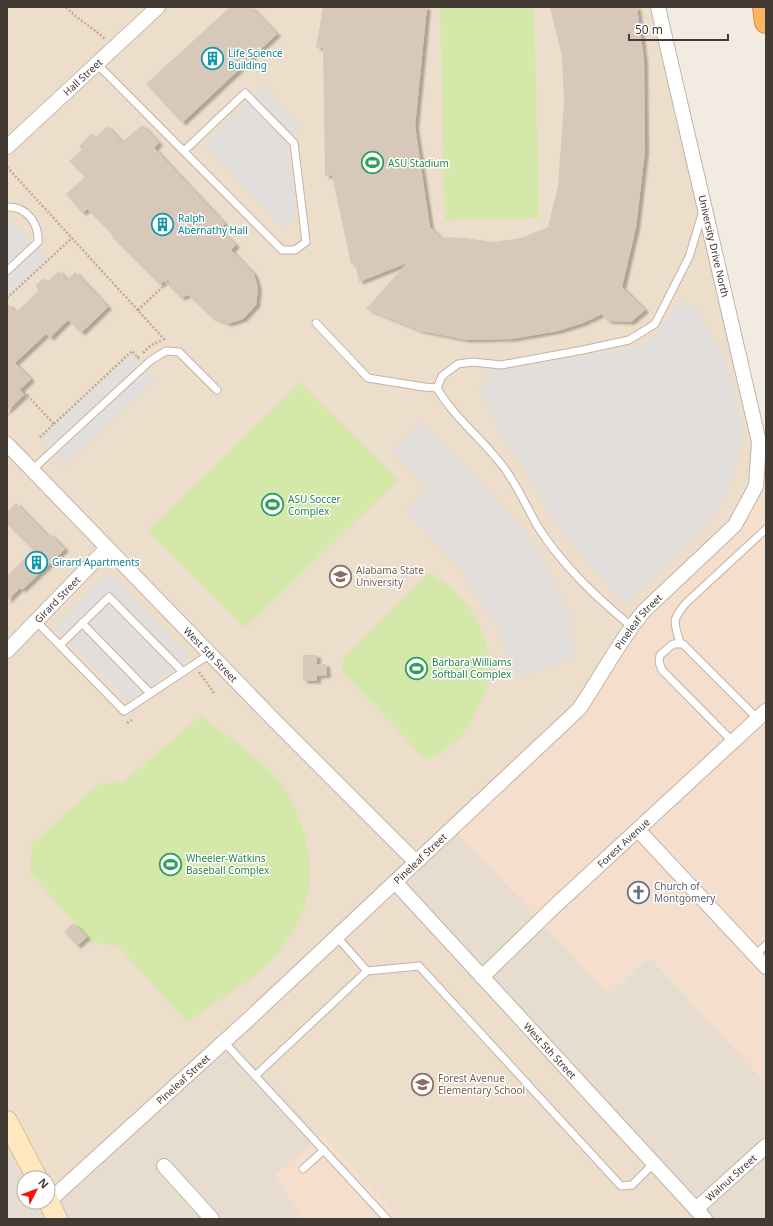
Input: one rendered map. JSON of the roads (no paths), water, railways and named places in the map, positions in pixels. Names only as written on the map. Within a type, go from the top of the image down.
[{"type":"highway","points":[[764,7],[766,22]]},
{"type":"main road","points":[[7,1121],[33,1170]]},
{"type":"main road","points":[[53,1210],[58,1219]]},
{"type":"street","name":"Hall Street","points":[[7,147],[158,7]]},
{"type":"street","name":"University Drive North","points":[[658,7],[759,442],[756,486]]},
{"type":"street","name":"West 5th Street","points":[[7,444],[210,654],[416,862]]},
{"type":"street","name":"Pineleaf Street","points":[[56,1194],[224,1042],[579,709],[600,679],[631,626],[644,611],[735,526],[756,486]]},
{"type":"street","name":"Girard Street","points":[[7,651],[107,548]]},
{"type":"street","name":"Forest Avenue","points":[[482,977],[762,715]]},
{"type":"street","points":[[638,830],[766,966]]},
{"type":"street","name":"West 5th Street","points":[[395,882],[701,1214]]},
{"type":"street","name":"Walnut Street","points":[[701,1214],[766,1146]]},
{"type":"street","points":[[164,1166],[212,1219]]},
{"type":"lane","points":[[97,64],[282,250],[295,250],[306,242],[294,143],[245,93],[184,151]]},
{"type":"lane","points":[[7,207],[17,207],[25,211],[34,223],[38,233],[38,242],[7,271]]},
{"type":"lane","points":[[437,388],[442,376],[458,364],[474,362],[501,365],[578,351],[629,340],[655,324],[689,257],[704,207]]},
{"type":"lane","points":[[316,323],[368,378],[437,388]]},
{"type":"lane","points":[[32,470],[150,361],[166,351],[179,352],[217,390]]},
{"type":"lane","points":[[437,388],[445,402],[505,469],[539,527],[562,561],[595,596],[631,626]]},
{"type":"lane","points":[[680,643],[674,622],[676,616],[686,603],[766,529]]},
{"type":"lane","points":[[60,645],[109,596],[183,672]]},
{"type":"lane","points":[[36,621],[124,711],[210,654]]},
{"type":"lane","points":[[82,624],[150,693]]},
{"type":"lane","points":[[733,742],[662,670],[659,662],[660,655],[673,644],[683,644],[762,715]]},
{"type":"lane","points":[[337,937],[366,971]]},
{"type":"lane","points":[[755,955],[766,945]]},
{"type":"lane","points":[[256,1076],[366,971],[420,966],[621,1186],[632,1185],[654,1163]]},
{"type":"lane","points":[[224,1042],[387,1219]]},
{"type":"lane","points":[[303,1169],[324,1150]]},
{"type":"place","name":"Life Science Building","points":[[212,59]]},
{"type":"place","name":"ASU Stadium","points":[[373,163]]},
{"type":"place","name":"Ralph Abernathy Hall","points":[[163,224]]},
{"type":"place","name":"ASU Soccer Complex","points":[[273,505]]},
{"type":"place","name":"Girard Apartments","points":[[36,562]]},
{"type":"place","name":"Alabama State University","points":[[341,576]]},
{"type":"place","name":"Barbara Williams Softball Complex","points":[[416,668]]},
{"type":"place","name":"Wheeler-Watkins Baseball Complex","points":[[170,864]]},
{"type":"place","name":"Church of Montgomery","points":[[638,892]]},
{"type":"place","name":"Forest Avenue Elementary School","points":[[422,1084]]}]
